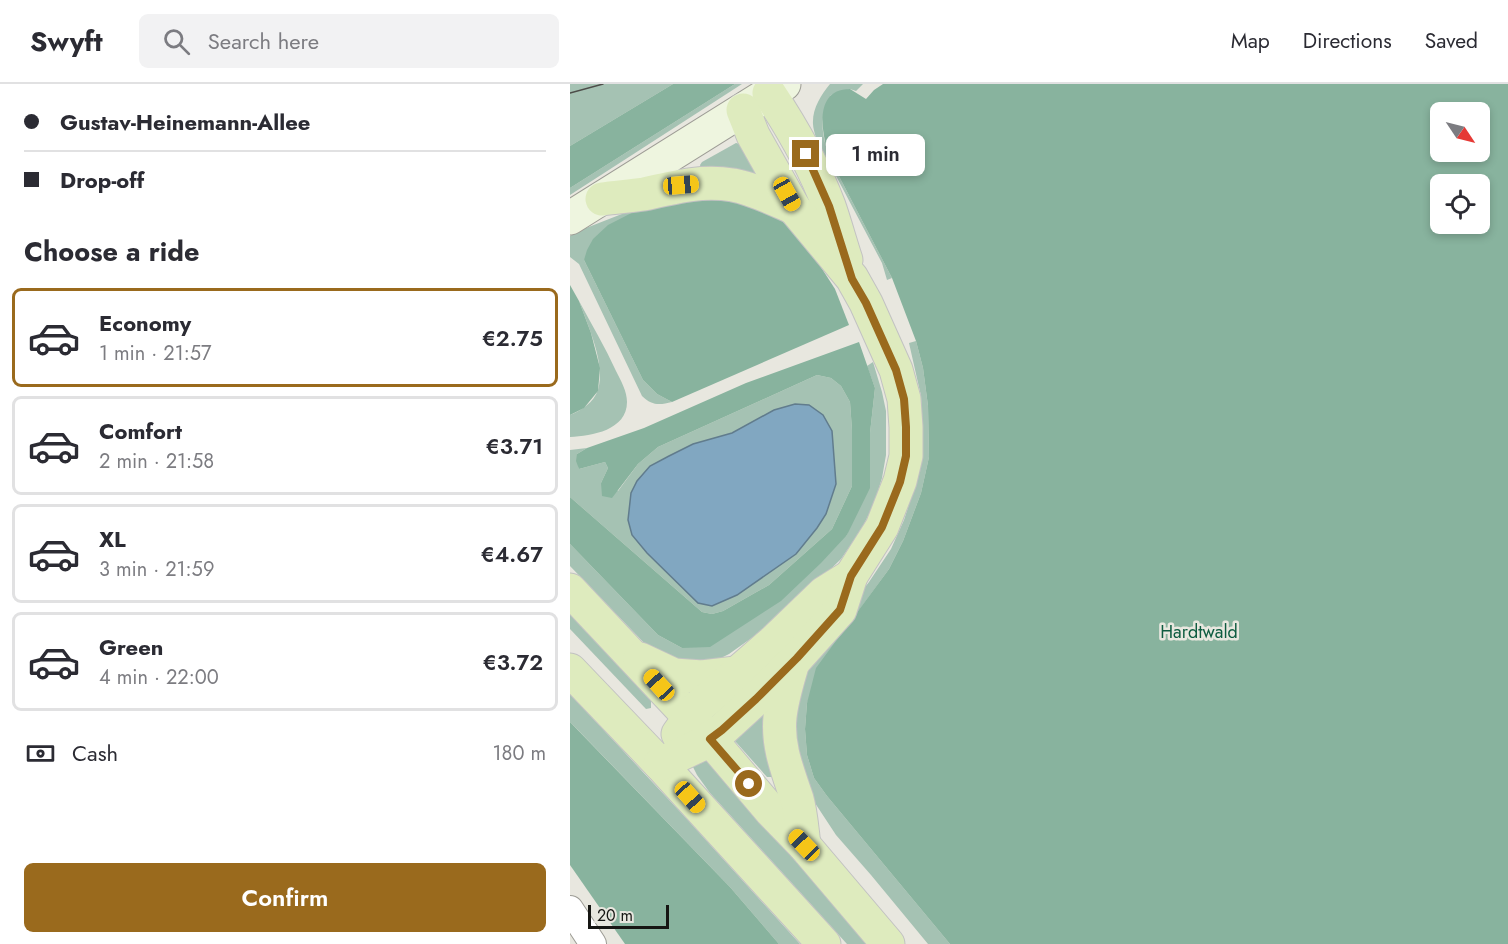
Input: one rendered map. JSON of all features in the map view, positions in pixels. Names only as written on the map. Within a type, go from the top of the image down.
[{"type":"main road","points":[[765,96],[753,135],[794,208],[859,291]]},
{"type":"main road","points":[[700,728],[722,730],[793,662],[840,610],[851,576],[882,527],[900,482],[906,456],[904,399],[896,370],[859,291],[829,206],[815,175],[792,129],[765,96]]},
{"type":"main road","points":[[602,199],[642,194],[681,185],[711,183],[733,185],[750,190],[794,208]]},
{"type":"main road","points":[[660,764],[700,745],[700,728],[696,709],[824,594],[851,576]]},
{"type":"main road","points":[[570,590],[700,728],[888,944]]},
{"type":"main road","points":[[628,652],[674,675],[693,677],[736,674]]},
{"type":"main road","points":[[793,662],[780,718],[781,749],[798,801],[804,845]]},
{"type":"main road","points":[[570,670],[660,764],[824,944]]},
{"type":"street","points":[[570,218],[765,96]]},
{"type":"street","points":[[570,909],[593,944]]},
{"type":"green space","points":[[570,84],[673,84],[570,146]]},
{"type":"green space","points":[[673,84],[735,84],[570,188],[570,146]]},
{"type":"green space","points":[[735,84],[742,84],[570,195],[570,188]]},
{"type":"green space","points":[[830,84],[863,84],[856,91],[850,89],[831,95],[824,112],[823,135],[830,159],[892,278],[887,280],[882,263],[816,138],[813,126],[814,113],[820,98]]},
{"type":"green space","name":"Hardtwald","points":[[883,84],[1508,84],[1508,944],[950,944],[827,796],[814,778],[807,755],[805,729],[807,703],[816,668],[889,569],[903,541],[921,493],[929,457],[928,406],[923,368],[916,341],[892,278],[830,159],[824,138],[823,115],[830,97],[838,91],[850,89],[866,99]]},
{"type":"green space","points":[[736,143],[740,144],[759,176],[701,169],[702,162]]},
{"type":"green space","points":[[689,193],[759,203],[791,228],[835,289],[849,325],[672,402],[657,394],[643,380],[584,260],[593,239],[608,225],[655,201]]},
{"type":"green space","points":[[655,201],[584,260],[643,380],[657,394],[672,402],[660,404],[649,402],[642,396],[579,264],[570,257],[570,236]]},
{"type":"green space","points":[[570,285],[579,301],[591,333],[600,368],[598,391],[584,408],[570,415]]},
{"type":"green space","points":[[579,301],[622,382],[627,402],[621,419],[607,430],[570,437],[570,415],[590,402],[598,390],[600,380],[595,345]]},
{"type":"green space","points":[[916,341],[923,368],[928,406],[929,457],[921,493],[903,541],[889,569],[843,632],[807,703],[805,729],[807,755],[814,778],[950,944],[928,944],[836,835],[813,800],[791,739],[799,686],[831,631],[891,549],[904,520],[915,486],[922,449],[921,396],[909,343]]},
{"type":"green space","points":[[859,342],[875,388],[870,433],[870,488],[847,535],[781,601],[710,647],[682,648],[658,635],[570,544],[570,497],[702,612],[712,614],[723,611],[769,585],[832,529],[852,486],[850,402],[841,386],[831,378],[817,375],[658,447],[638,464],[612,498],[602,496],[601,483],[608,468],[605,462],[579,469],[576,461],[577,454],[587,448],[644,428],[746,383]]},
{"type":"green space","points":[[873,362],[886,411],[886,455],[874,504],[861,530],[841,559],[805,594],[729,654],[719,659],[691,664],[649,648],[570,566],[570,544],[658,635],[682,648],[847,535],[870,433],[875,388],[867,366]]},
{"type":"green space","points":[[817,375],[831,378],[841,386],[850,402],[852,486],[832,529],[769,585],[723,611],[712,614],[702,612],[570,497],[570,450],[587,448],[577,454],[579,469],[605,462],[608,468],[601,483],[618,491],[638,464],[658,447]]},
{"type":"green space","points":[[570,614],[651,701],[651,708],[646,709],[570,629]]},
{"type":"green space","points":[[570,694],[800,944],[779,944],[730,887],[570,722]]},
{"type":"green space","points":[[765,707],[773,777],[767,777],[735,741],[735,738]]},
{"type":"green space","points":[[570,722],[730,887],[779,944],[625,944],[570,865]]},
{"type":"green space","points":[[705,757],[868,944],[847,944],[710,793],[692,765]]},
{"type":"water","points":[[795,404],[809,405],[823,415],[832,431],[836,484],[826,514],[796,554],[737,595],[712,606],[698,603],[632,535],[628,520],[631,493],[637,481],[650,466],[693,444],[732,433],[774,410]]},
{"type":"tram line","points":[[570,93],[603,84]]},
{"type":"route","points":[[749,784],[710,739],[756,699],[840,610],[851,576],[882,527],[900,482],[906,456],[904,399],[896,370],[866,303],[852,279],[829,206],[806,154]]}]
